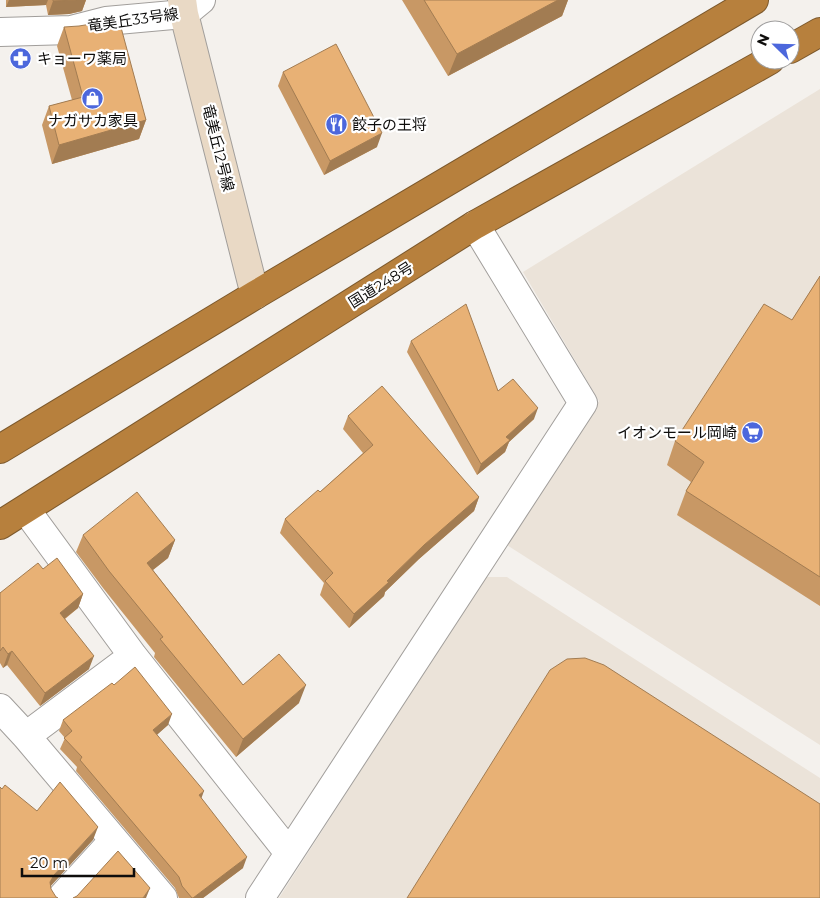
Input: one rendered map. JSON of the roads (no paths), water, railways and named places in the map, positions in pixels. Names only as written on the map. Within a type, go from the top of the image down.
[{"type":"highway","points":[[0,449],[254,295],[754,0]]},
{"type":"highway","points":[[800,43],[820,32]]},
{"type":"highway","name":"国道248号","points":[[0,525],[475,226],[752,70]]},
{"type":"street","name":"竜美丘12号線","points":[[189,5],[254,295]]},
{"type":"street","name":"竜美丘33号線","points":[[0,32],[71,30],[106,21],[189,5]]},
{"type":"street","points":[[260,898],[583,403],[475,226]]},
{"type":"street","points":[[26,510],[133,656],[289,853]]},
{"type":"street","points":[[26,736],[133,656]]},
{"type":"street","points":[[0,708],[26,736],[163,898]]},
{"type":"street","points":[[61,898],[114,840]]},
{"type":"place","name":"キョーワ薬局","points":[[21,59]]},
{"type":"place","name":"ナガサカ家具","points":[[93,98]]},
{"type":"place","name":"餃子の王将","points":[[336,125]]},
{"type":"place","name":"イオンモール岡崎","points":[[753,433]]}]
